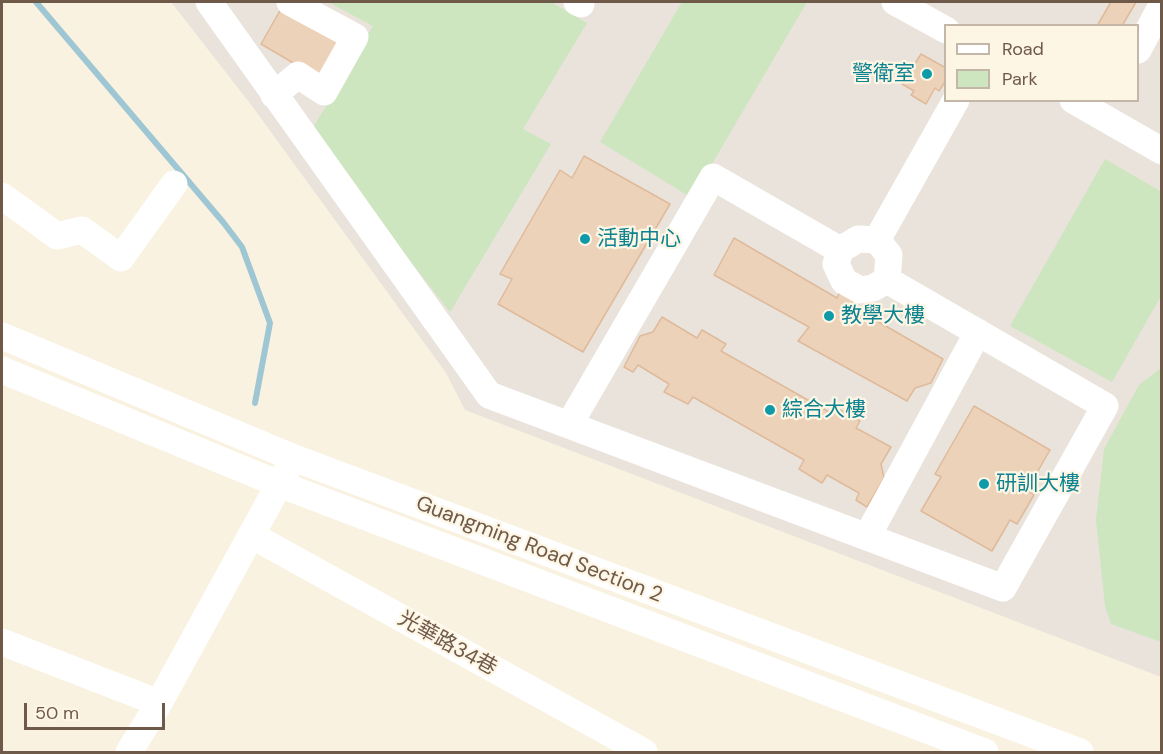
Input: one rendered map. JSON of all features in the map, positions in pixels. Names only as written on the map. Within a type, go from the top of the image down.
[{"type":"street","points":[[209,2],[489,395],[1003,588],[1105,406],[887,280]]},
{"type":"street","points":[[274,94],[298,75],[324,92],[356,37],[290,2]]},
{"type":"street","points":[[904,4],[944,29]]},
{"type":"street","points":[[1139,46],[1161,5]]},
{"type":"street","points":[[877,240],[955,102]]},
{"type":"street","points":[[1081,102],[1106,108],[1161,151]]},
{"type":"street","points":[[569,425],[713,177],[840,250]]},
{"type":"street","points":[[2,196],[57,236],[82,230],[121,258],[174,184]]},
{"type":"street","points":[[858,239],[877,240],[889,255],[887,280],[873,288],[860,290],[844,281],[836,264],[840,250],[858,239]]},
{"type":"street","points":[[867,537],[978,333]]},
{"type":"street","name":"Guangming Road Section 2","points":[[2,336],[294,458],[1080,753]]},
{"type":"street","name":"Guangming Road Section 2","points":[[2,370],[279,484],[986,753]]},
{"type":"street","points":[[136,750],[159,703],[294,458]]},
{"type":"street","name":"光華路34巷","points":[[251,535],[644,753]]},
{"type":"street","points":[[2,642],[159,703]]},
{"type":"shaded area","points":[[171,2],[1161,2],[1161,677],[465,410],[446,373],[252,106]]},
{"type":"green space","points":[[328,2],[551,2],[587,23],[523,129],[551,144],[450,312],[310,133],[373,26]]},
{"type":"green space","points":[[682,2],[807,2],[692,198],[600,142]]},
{"type":"green space","points":[[1105,159],[1162,192],[1161,296],[1112,382],[1010,326]]},
{"type":"green space","points":[[1161,368],[1161,642],[1111,624],[1105,606],[1096,520],[1104,449],[1139,385]]},
{"type":"building","points":[[1111,2],[1136,2],[1123,24],[1098,24]]},
{"type":"building","points":[[282,7],[345,44],[324,81],[261,44]]},
{"type":"building","name":"警衛室","points":[[921,54],[944,67],[944,83],[939,91],[935,88],[926,104],[911,95],[914,91],[902,84]]},
{"type":"building","name":"活動中心","points":[[584,156],[670,204],[583,352],[498,304],[512,279],[500,274],[560,170],[572,178]]},
{"type":"building","name":"教學大樓","points":[[734,238],[837,298],[843,285],[858,294],[851,306],[943,359],[931,383],[915,388],[907,401],[798,341],[809,327],[714,275]]},
{"type":"building","name":"綜合大樓","points":[[662,317],[697,338],[702,330],[726,344],[721,351],[831,413],[835,407],[860,421],[856,428],[891,447],[881,464],[884,478],[867,507],[856,500],[859,493],[827,475],[822,483],[799,469],[804,460],[693,397],[688,404],[664,392],[669,384],[638,365],[633,372],[624,367],[640,336],[653,332]]},
{"type":"building","name":"研訓大樓","points":[[974,406],[1050,450],[1027,490],[1034,495],[1017,524],[1010,520],[992,551],[921,511],[941,477],[935,474]]},
{"type":"waterway","points":[[36,2],[242,247],[270,323],[255,403]]},
{"type":"place","name":"警衛室","points":[[927,74]]},
{"type":"place","name":"活動中心","points":[[585,239]]},
{"type":"place","name":"教學大樓","points":[[829,316]]},
{"type":"place","name":"綜合大樓","points":[[770,410]]},
{"type":"place","name":"研訓大樓","points":[[984,484]]}]
